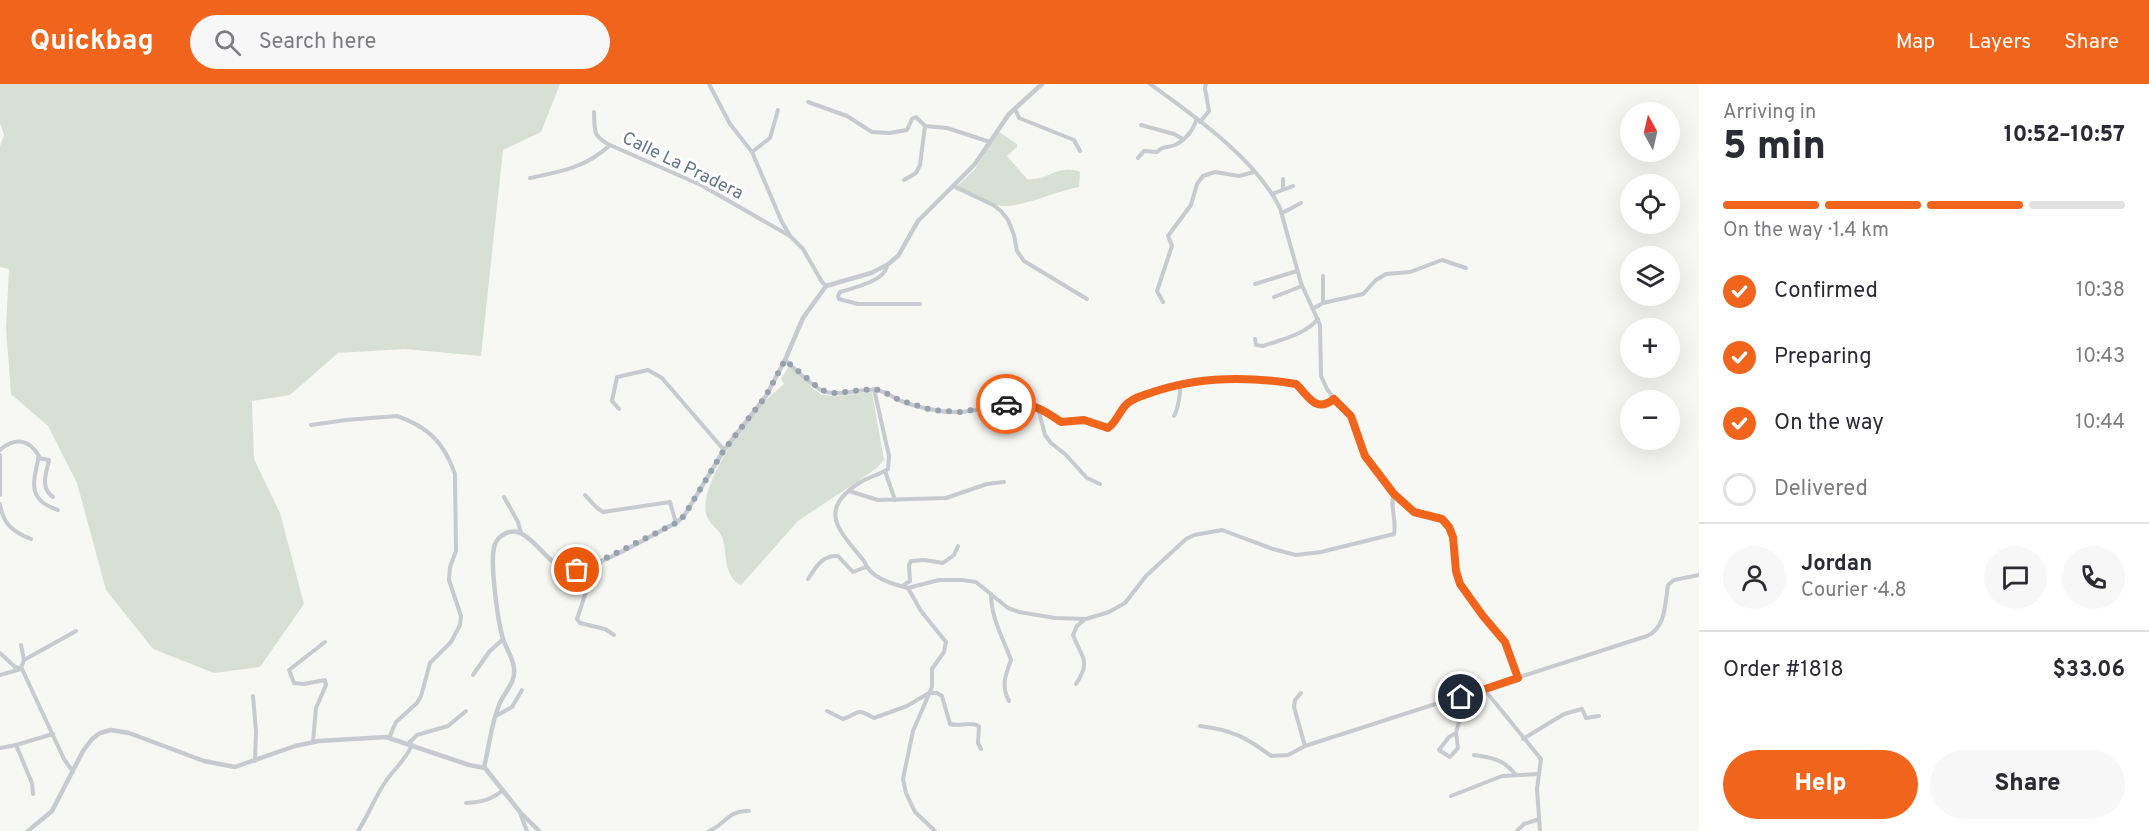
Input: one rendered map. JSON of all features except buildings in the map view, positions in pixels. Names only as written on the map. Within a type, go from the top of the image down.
[{"type":"street","points":[[709,84],[730,124],[752,152],[790,236],[803,249],[826,286]]},
{"type":"street","points":[[484,767],[498,705],[514,678],[514,667],[503,639],[496,602],[493,550],[496,541],[502,535],[512,532],[521,533],[532,540],[554,564],[564,569],[577,570],[676,523],[688,510],[724,450],[766,396],[803,318],[826,286],[871,273],[898,256],[918,221],[975,164],[1015,109],[1042,84]]},
{"type":"street","points":[[1150,84],[1226,142],[1272,194],[1282,213],[1302,286],[1320,325],[1321,376],[1334,399],[1351,416],[1365,456],[1394,494],[1414,512],[1442,519],[1449,527],[1453,537],[1456,571],[1460,584],[1505,642],[1518,678]]},
{"type":"street","points":[[1138,158],[1144,151],[1157,152],[1161,147],[1174,145],[1191,134],[1198,120],[1209,111],[1206,84]]},
{"type":"street","points":[[808,102],[847,116],[872,132],[902,132],[907,130],[912,119],[916,117],[925,126],[947,128],[990,142]]},
{"type":"street","points":[[1015,109],[1019,118],[1074,140],[1080,151]]},
{"type":"street","points":[[752,152],[770,138],[778,110]]},
{"type":"street","points":[[594,112],[595,134],[599,140],[610,145]]},
{"type":"street","points":[[1141,125],[1174,134],[1183,139]]},
{"type":"street","points":[[904,180],[916,173],[920,165],[925,126]]},
{"type":"street","name":"Calle La Pradera","points":[[530,178],[569,170],[602,153],[610,145],[701,185],[790,236]]},
{"type":"street","points":[[1163,302],[1157,291],[1172,246],[1168,236],[1191,206],[1197,184],[1203,176],[1215,172],[1239,176],[1254,172]]},
{"type":"street","points":[[1283,179],[1283,189]]},
{"type":"street","points":[[954,186],[993,204],[1000,211],[1008,220],[1017,251],[1024,261],[1087,299]]},
{"type":"street","points":[[1272,194],[1293,186]]},
{"type":"street","points":[[1282,213],[1301,203]]},
{"type":"street","points":[[1314,308],[1323,303],[1363,294],[1376,280],[1386,274],[1410,272],[1442,261],[1466,268]]},
{"type":"street","points":[[887,265],[883,274],[866,284],[840,292],[838,299],[858,304],[920,304]]},
{"type":"street","points":[[1256,284],[1297,272]]},
{"type":"street","points":[[1323,276],[1323,303]]},
{"type":"street","points":[[1274,297],[1302,286]]},
{"type":"street","points":[[1255,339],[1256,345],[1263,346],[1303,332],[1318,318]]},
{"type":"street","points":[[785,360],[821,390],[834,393],[874,389],[899,400],[932,410],[960,412],[1015,403],[1038,408],[1061,422],[1084,420],[1108,428],[1113,425],[1126,404],[1135,398],[1180,383],[1230,378],[1277,381],[1296,384],[1308,399],[1316,404],[1328,404],[1334,399]]},
{"type":"street","points":[[619,409],[612,401],[617,376],[648,370],[662,378],[724,450]]},
{"type":"street","points":[[1174,417],[1179,405],[1180,383]]},
{"type":"street","points":[[874,389],[889,456],[888,469],[860,482],[836,505],[834,518],[841,532],[875,576],[908,588],[939,580],[976,582],[1008,608],[1019,612],[1055,618],[1086,619],[1109,612],[1125,603],[1146,576],[1194,534],[1222,530],[1296,555],[1321,552],[1394,534],[1396,524],[1391,498],[1394,494]]},
{"type":"street","points":[[1038,408],[1044,435],[1088,478],[1100,484]]},
{"type":"street","points":[[311,425],[346,420],[402,417],[426,429],[442,446],[455,474],[456,551],[450,567],[449,580],[461,616],[460,625],[451,642],[430,663],[421,696],[417,703],[396,722],[389,738]]},
{"type":"street","points":[[0,450],[15,440],[24,441],[36,450],[38,458],[34,481],[36,496],[47,507],[58,510]]},
{"type":"street","points":[[0,455],[0,495]]},
{"type":"street","points":[[38,458],[49,460],[44,484],[48,494],[53,498]]},
{"type":"street","points":[[885,471],[895,500]]},
{"type":"street","points":[[849,491],[878,500],[946,498],[987,484],[1004,482]]},
{"type":"street","points":[[585,495],[603,512],[670,502],[676,523]]},
{"type":"street","points":[[504,497],[516,516],[521,533]]},
{"type":"street","points":[[0,504],[2,516],[11,529],[31,539]]},
{"type":"street","points":[[901,586],[910,581],[911,561],[944,563],[954,555],[958,546]]},
{"type":"street","points":[[808,579],[821,561],[829,555],[838,556],[853,572],[866,567]]},
{"type":"street","points":[[602,560],[591,578],[578,619],[580,623],[605,629],[614,635]]},
{"type":"street","points":[[1200,726],[1246,738],[1271,756],[1288,755],[1305,746],[1654,633],[1661,622],[1668,585],[1674,580],[1699,575]]},
{"type":"street","points":[[908,588],[921,611],[946,642],[944,652],[932,669],[932,687],[913,730],[903,779],[906,793],[915,812],[935,831]]},
{"type":"street","points":[[992,593],[991,606],[995,623],[1011,660],[1004,692],[1009,701]]},
{"type":"street","points":[[1076,684],[1085,668],[1084,657],[1073,635],[1077,626],[1086,619]]},
{"type":"street","points":[[24,660],[76,631]]},
{"type":"street","points":[[473,675],[489,652],[503,639]]},
{"type":"street","points":[[313,742],[316,708],[326,686],[325,680],[304,684],[294,683],[289,670],[325,642]]},
{"type":"street","points":[[21,645],[24,660],[21,668],[64,759],[73,772]]},
{"type":"street","points":[[0,653],[15,667],[21,668]]},
{"type":"street","points":[[0,675],[21,668]]},
{"type":"street","points":[[1484,689],[1540,759],[1538,789],[1540,831]]},
{"type":"street","points":[[496,716],[512,707],[522,690]]},
{"type":"street","points":[[827,711],[843,719],[854,712],[861,711],[874,718],[907,706],[929,693],[937,693],[942,696],[946,717],[950,724],[972,722],[979,726],[978,743],[981,749]]},
{"type":"street","points":[[1301,693],[1295,700],[1294,706],[1305,746]]},
{"type":"street","points":[[253,696],[256,730],[255,761]]},
{"type":"street","points":[[1455,733],[1439,750],[1446,757],[1450,757],[1458,748],[1455,733],[1460,718],[1461,697]]},
{"type":"street","points":[[1523,739],[1564,714],[1582,709],[1586,718],[1599,716]]},
{"type":"street","points":[[358,831],[384,784],[406,759],[410,744],[417,735],[448,726],[466,711]]},
{"type":"street","points":[[28,831],[52,811],[82,751],[100,733],[111,730],[129,733],[204,761],[235,767],[313,742],[389,738],[469,765],[484,767],[520,812],[539,831]]},
{"type":"street","points":[[0,748],[16,746],[53,734]]},
{"type":"street","points":[[16,746],[32,783],[33,794]]},
{"type":"street","points":[[1474,755],[1500,760],[1516,775]]},
{"type":"street","points":[[1451,796],[1502,776],[1539,774]]},
{"type":"street","points":[[466,803],[493,799],[503,790]]},
{"type":"street","points":[[709,831],[733,812],[749,810]]},
{"type":"street","points":[[520,812],[527,831]]},
{"type":"street","points":[[1517,831],[1524,824],[1539,819]]},
{"type":"shaded area","points":[[0,84],[560,84],[541,132],[503,150],[481,356],[404,349],[338,353],[290,395],[252,401],[254,459],[280,513],[304,604],[260,667],[214,673],[153,649],[106,590],[77,483],[48,426],[11,394],[6,328],[9,269],[0,267],[0,146],[4,135],[0,123]]},
{"type":"shaded area","points":[[999,132],[1017,144],[1017,147],[1007,156],[1027,179],[1072,170],[1080,172],[1079,187],[1011,206],[983,202],[954,189],[975,169]]},
{"type":"shaded area","points":[[789,366],[822,395],[837,396],[872,392],[884,460],[876,469],[798,521],[741,585],[729,571],[722,536],[706,514],[706,502],[714,475],[738,433],[754,412],[784,384],[781,379]]},
{"type":"way so far","points":[[577,570],[676,523],[684,516],[724,450],[766,396],[785,360],[821,390],[834,393],[874,389],[899,400],[932,410],[960,412],[1006,404]]},
{"type":"route","points":[[1006,404],[1026,404],[1043,409],[1061,422],[1084,420],[1108,428],[1113,425],[1126,404],[1135,398],[1180,383],[1230,378],[1277,381],[1296,384],[1308,399],[1316,404],[1328,404],[1334,399],[1351,416],[1365,456],[1394,494],[1414,512],[1442,519],[1449,527],[1453,537],[1456,571],[1460,584],[1505,642],[1518,678],[1461,697]]}]
